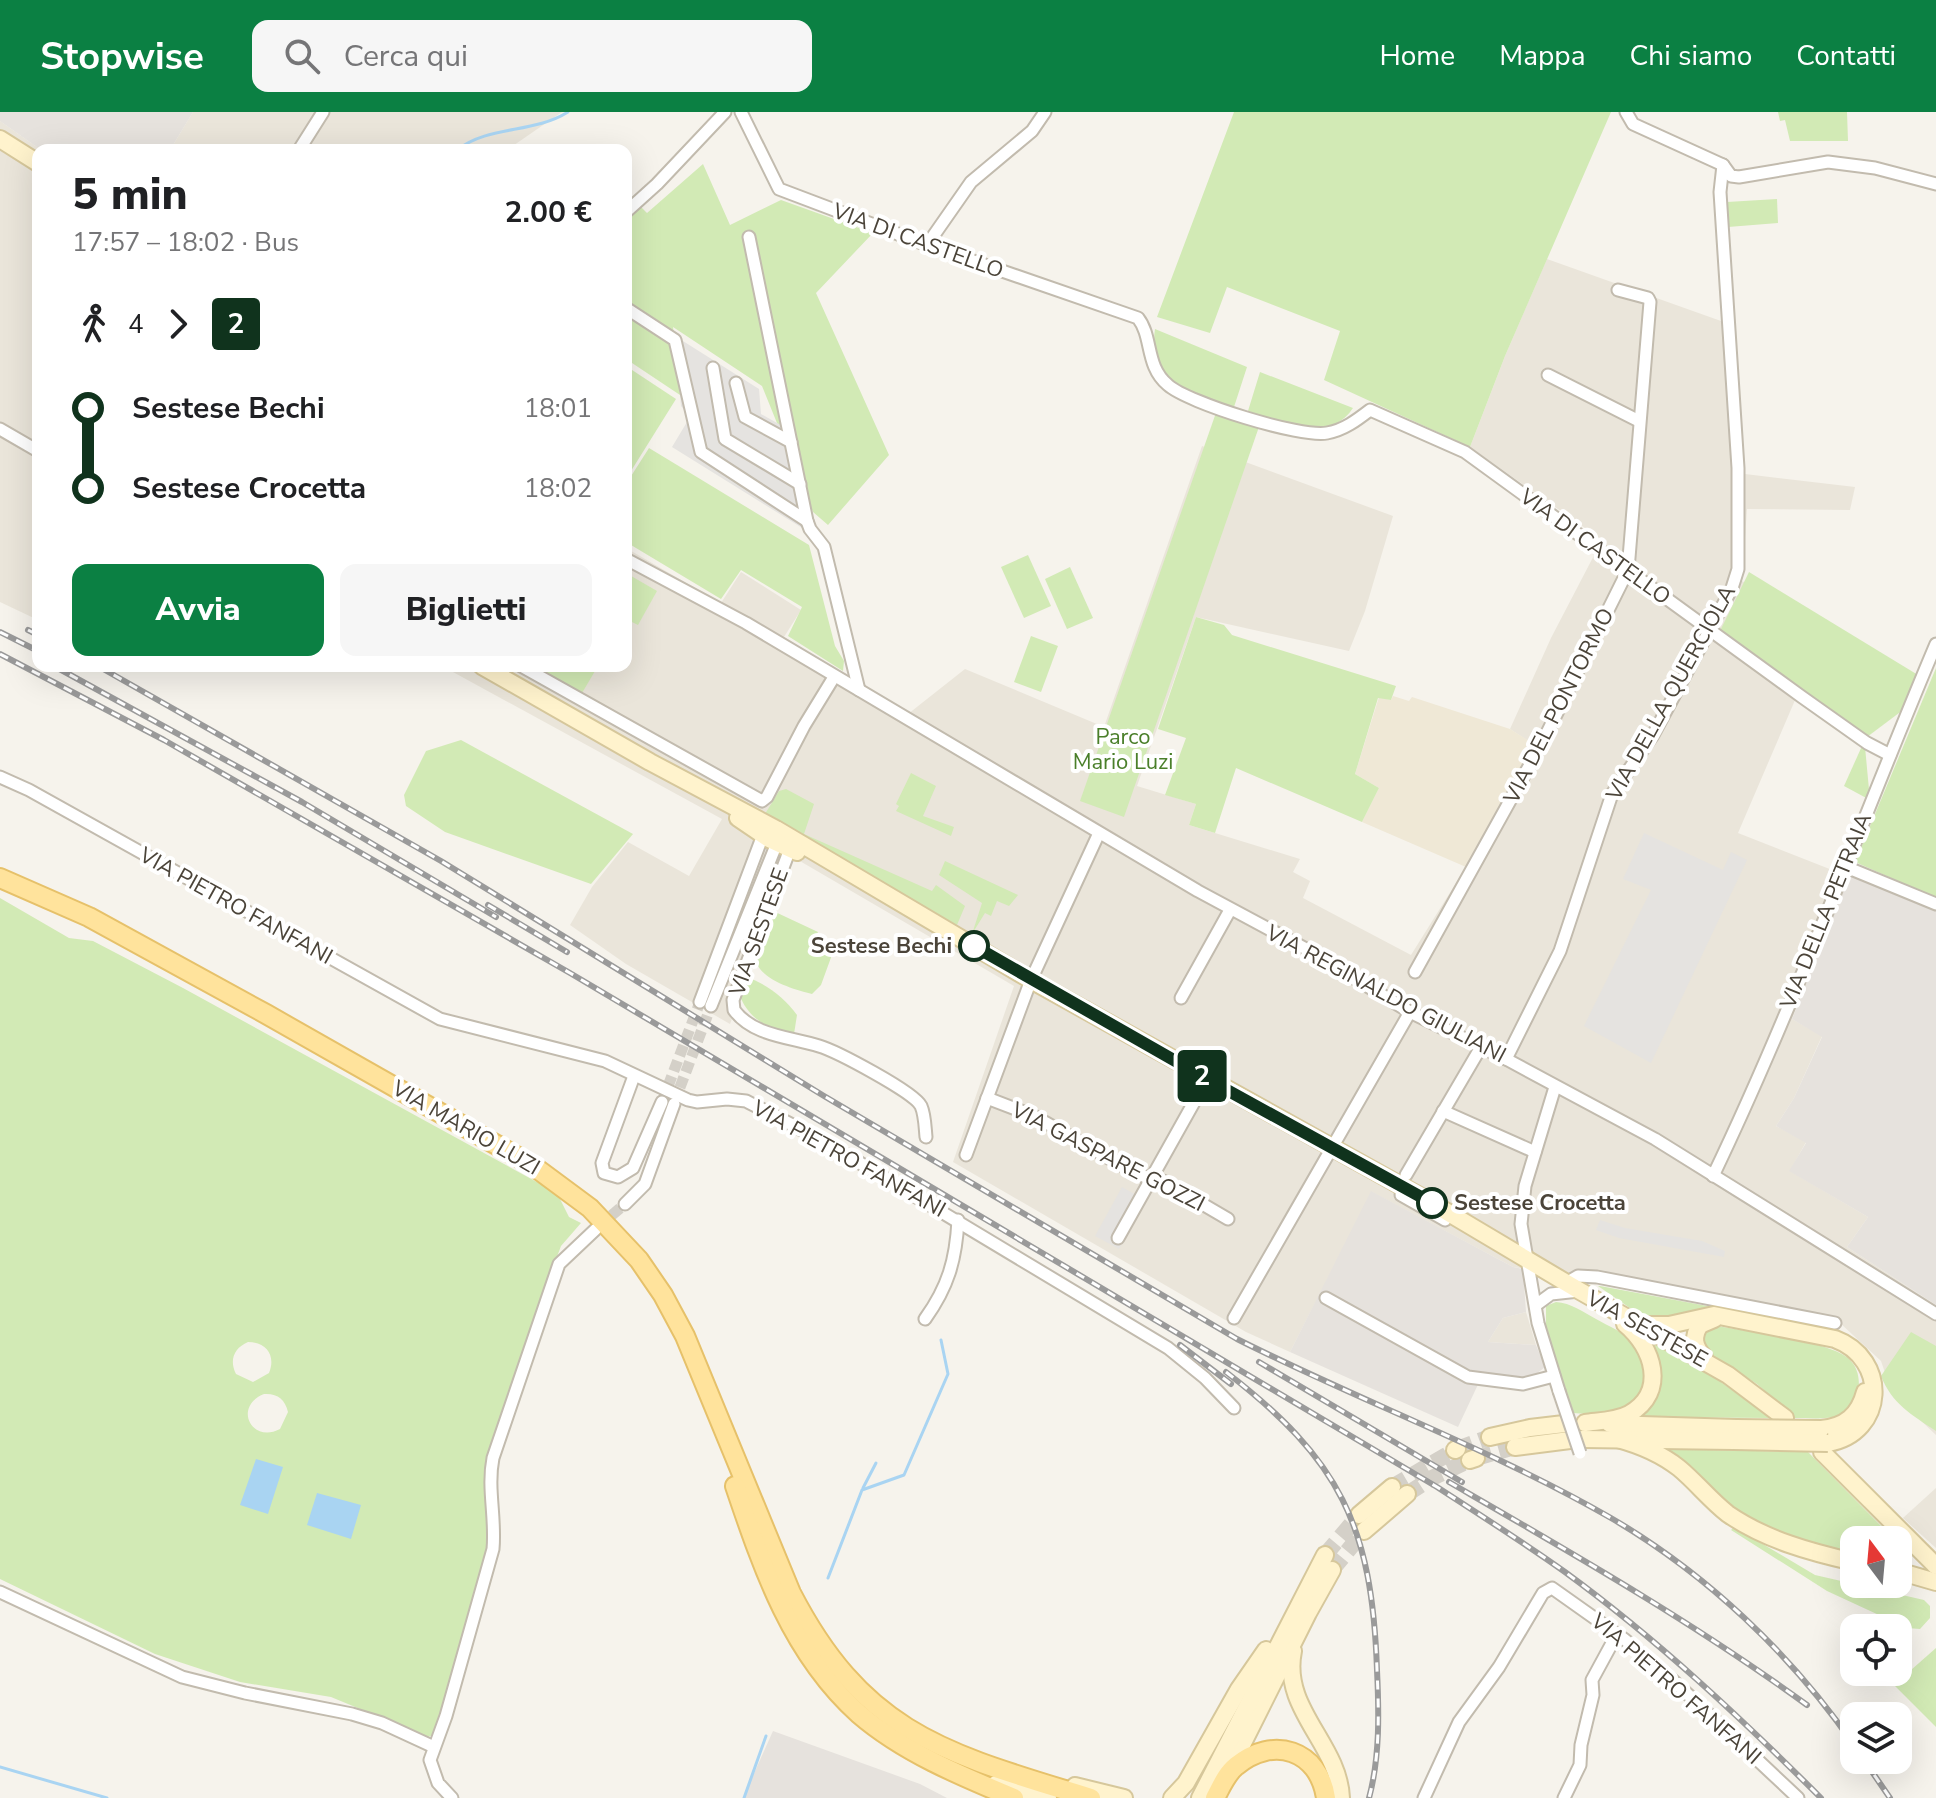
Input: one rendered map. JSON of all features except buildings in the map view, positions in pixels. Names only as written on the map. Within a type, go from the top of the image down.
[{"type":"main road","points":[[0,139],[32,159]]},
{"type":"main road","name":"VIA SESTESE","points":[[493,672],[817,852],[1031,980],[1715,1367],[1743,1384],[1785,1418]]},
{"type":"main road","name":"VIA SESTESE","points":[[681,777],[775,841],[900,902]]},
{"type":"main road","name":"VIA MARIO LUZI","points":[[0,878],[89,917],[201,977],[483,1136],[563,1187],[625,1243],[651,1276],[685,1336],[784,1579],[801,1613],[830,1657],[866,1698],[891,1719],[941,1747],[984,1765],[1091,1798]]},
{"type":"main road","name":"VIA MARIO LUZI","points":[[0,888],[138,944]]},
{"type":"main road","points":[[1515,1447],[1576,1434],[1632,1412],[1646,1398],[1654,1373],[1649,1352],[1642,1340],[1580,1291]]},
{"type":"main road","points":[[1638,1323],[1669,1325],[1714,1315],[1835,1339],[1852,1348],[1865,1363],[1866,1386],[1858,1411],[1824,1441]]},
{"type":"main road","points":[[1715,1367],[1697,1349],[1696,1332],[1706,1321],[1732,1319]]},
{"type":"main road","name":"VIA MARIO LUZI","points":[[711,1399],[729,1469],[762,1565],[787,1619],[813,1663],[842,1697],[880,1730],[916,1753],[1014,1798]]},
{"type":"main road","points":[[1490,1437],[1530,1428],[1618,1439],[1643,1446],[1667,1459],[1714,1503],[1757,1531],[1789,1545],[1840,1558]]},
{"type":"main road","points":[[1576,1434],[1735,1434],[1824,1441],[1936,1566]]},
{"type":"main road","points":[[1618,1439],[1735,1434]]},
{"type":"main road","points":[[1361,1523],[1399,1490]]},
{"type":"main road","points":[[1172,1798],[1189,1778],[1248,1675],[1328,1563],[1296,1636],[1215,1798]]},
{"type":"main road","points":[[1912,1575],[1936,1582]]},
{"type":"main road","points":[[1200,1798],[1295,1610]]},
{"type":"main road","points":[[1296,1636],[1290,1665],[1294,1693],[1332,1763],[1341,1798]]},
{"type":"main road","points":[[1227,1776],[1234,1767],[1256,1754],[1277,1749],[1289,1751],[1308,1761],[1321,1777],[1326,1798]]},
{"type":"main road","points":[[984,1765],[1124,1798]]},
{"type":"main road","points":[[968,1777],[1048,1798]]},
{"type":"street","points":[[303,144],[323,112]]},
{"type":"street","points":[[632,207],[725,112]]},
{"type":"street","name":"VIA DI CASTELLO","points":[[741,112],[779,189],[927,245],[1138,318],[1144,327],[1150,359],[1158,375],[1168,386],[1187,397],[1308,434],[1341,430],[1370,410],[1465,452],[1708,630],[1867,743],[1890,755]]},
{"type":"street","points":[[927,245],[971,182],[1032,131],[1045,112]]},
{"type":"street","points":[[1626,112],[1633,124],[1723,165],[1731,176],[1828,162],[1875,168],[1936,184]]},
{"type":"street","name":"VIA DELLA QUERCIOLA","points":[[1506,1059],[1560,951],[1612,794],[1653,735],[1732,588],[1738,569],[1738,468],[1720,192],[1723,165]]},
{"type":"street","points":[[749,237],[807,521],[824,547],[859,690]]},
{"type":"street","name":"VIA DEL PONTORMO","points":[[1415,972],[1542,743],[1628,570],[1650,302],[1648,298],[1618,290]]},
{"type":"street","points":[[632,312],[675,340],[701,452],[807,521]]},
{"type":"street","points":[[713,368],[725,439],[800,484]]},
{"type":"street","points":[[1548,375],[1639,421]]},
{"type":"street","points":[[736,383],[745,417],[791,442]]},
{"type":"street","points":[[0,429],[32,448]]},
{"type":"street","name":"VIA REGINALDO GIULIANI","points":[[632,562],[746,623],[1230,910],[1308,950],[1410,1012],[1506,1059],[1655,1139],[1936,1314]]},
{"type":"street","name":"VIA DELLA PETRAIA","points":[[1713,1176],[1791,1003],[1870,800],[1936,644]]},
{"type":"street","points":[[532,672],[763,801],[834,677]]},
{"type":"street","name":"VIA PIETRO FANFANI","points":[[0,777],[29,790],[440,1019],[605,1061],[697,1102],[746,1101],[825,1142],[1168,1348],[1205,1378],[1234,1408]]},
{"type":"street","points":[[734,806],[775,841],[817,852]]},
{"type":"street","points":[[966,1155],[1031,980],[1099,833]]},
{"type":"street","points":[[705,1004],[775,841]]},
{"type":"street","name":"VIA SESTESE","points":[[775,841],[733,1000],[734,1010],[752,1027],[823,1047],[855,1062],[915,1099],[923,1111],[926,1137]]},
{"type":"street","points":[[1846,867],[1936,904]]},
{"type":"street","points":[[1181,998],[1230,910]]},
{"type":"street","points":[[1234,1318],[1410,1012]]},
{"type":"street","points":[[1406,1175],[1481,1047]]},
{"type":"street","points":[[625,1204],[645,1184],[668,1103],[633,1168],[618,1177],[604,1173],[602,1163],[634,1076]]},
{"type":"street","points":[[1118,1238],[1207,1079]]},
{"type":"street","points":[[1555,1087],[1522,1205],[1522,1230],[1542,1340],[1576,1434]]},
{"type":"street","name":"VIA GASPARE GOZZI","points":[[987,1098],[1034,1116],[1139,1175],[1163,1181],[1228,1219]]},
{"type":"street","points":[[1443,1111],[1535,1152]]},
{"type":"street","points":[[925,1319],[942,1296],[951,1270],[958,1220]]},
{"type":"street","points":[[452,1798],[438,1783],[430,1760],[446,1716],[493,1549],[494,1523],[489,1484],[493,1458],[559,1264],[596,1229]]},
{"type":"street","points":[[1536,1305],[1551,1294],[1580,1291],[1578,1276],[1597,1277],[1835,1323]]},
{"type":"street","points":[[1326,1298],[1466,1376],[1523,1384],[1554,1376]]},
{"type":"street","name":"VIA PIETRO FANFANI","points":[[1424,1798],[1459,1722],[1499,1667],[1540,1597],[1548,1589],[1556,1589],[1664,1672],[1798,1798]]},
{"type":"street","points":[[0,1592],[182,1677],[352,1714],[382,1723],[434,1747]]},
{"type":"street","points":[[1564,1798],[1580,1765],[1581,1745],[1593,1695],[1592,1680],[1617,1634]]},
{"type":"shaded area","points":[[0,112],[193,112],[174,144],[33,144],[0,121]]},
{"type":"shaded area","points":[[193,112],[562,112],[516,144],[174,144]]},
{"type":"shaded area","points":[[0,121],[33,144],[32,617],[0,602]]},
{"type":"shaded area","points":[[1547,259],[1735,326],[1745,474],[1855,487],[1850,510],[1747,509],[1742,581],[1826,628],[1738,833],[1850,877],[1792,1019],[1822,1036],[1794,1098],[1776,1126],[1806,1142],[1790,1171],[1868,1217],[1847,1247],[1936,1305],[1936,1435],[1892,1393],[1881,1361],[1840,1323],[1748,1301],[1513,1267],[1372,1192],[1290,1352],[1246,1332],[953,1162],[1014,986],[793,857],[730,1024],[626,964],[570,925],[592,887],[628,842],[689,876],[722,819],[453,672],[632,672],[632,551],[721,603],[741,572],[801,610],[784,637],[908,714],[965,669],[1104,727],[1202,446],[1393,516],[1365,611],[1349,651],[1196,617],[1137,786],[1196,804],[1189,825],[1300,859],[1293,872],[1310,881],[1303,898],[1411,955],[1466,867],[1533,744],[1510,729],[1551,638],[1602,540],[1470,447]]},
{"type":"shaded area","points":[[675,336],[759,389],[761,414],[786,428],[807,531],[672,447],[690,417],[681,406]]},
{"type":"shaded area","points":[[1393,696],[1409,701],[1412,697],[1510,729],[1534,744],[1466,867],[1362,822],[1379,788],[1355,774],[1379,697],[1391,700]]},
{"type":"shaded area","points":[[1644,833],[1723,870],[1731,852],[1747,860],[1651,1063],[1584,1026],[1651,890],[1623,879]]},
{"type":"shaded area","points":[[1854,866],[1936,898],[1936,1305],[1847,1247],[1868,1217],[1789,1171],[1806,1143],[1776,1126],[1794,1098],[1822,1037],[1792,1019]]},
{"type":"shaded area","points":[[1122,1187],[1145,1200],[1119,1249],[1095,1236]]},
{"type":"shaded area","points":[[1371,1191],[1513,1267],[1523,1269],[1526,1312],[1503,1318],[1488,1342],[1536,1345],[1545,1367],[1530,1379],[1482,1376],[1458,1427],[1290,1352]]},
{"type":"shaded area","points":[[1600,1220],[1625,1228],[1702,1241],[1725,1251],[1724,1257],[1619,1238],[1596,1230]]},
{"type":"shaded area","points":[[1526,1312],[1536,1345],[1488,1342],[1503,1318]]},
{"type":"shaded area","points":[[1936,1488],[1936,1548],[1912,1526],[1903,1518]]},
{"type":"shaded area","points":[[773,1731],[920,1784],[947,1798],[743,1798]]},
{"type":"green space","points":[[1234,112],[1611,112],[1505,356],[1470,447],[1324,380],[1340,331],[1227,287],[1210,333],[1157,317]]},
{"type":"green space","points":[[1778,112],[1847,112],[1848,141],[1790,141],[1785,120],[1780,121]]},
{"type":"green space","points":[[703,164],[730,225],[781,200],[873,233],[816,293],[889,455],[828,525],[813,512],[762,386],[673,327],[683,397],[632,363],[632,214],[640,206],[647,213]]},
{"type":"green space","points":[[1777,199],[1778,223],[1728,227],[1727,202]]},
{"type":"green space","points":[[1155,329],[1247,367],[1234,407],[1188,391],[1165,375],[1154,348]]},
{"type":"green space","points":[[632,370],[676,399],[632,469]]},
{"type":"green space","points":[[1260,372],[1353,408],[1331,426],[1318,428],[1289,425],[1248,411]]},
{"type":"green space","name":"Parco Mario Luzi","points":[[1218,407],[1261,421],[1124,817],[1080,801]]},
{"type":"green space","points":[[649,448],[809,545],[835,646],[844,661],[843,671],[788,636],[802,607],[741,570],[721,599],[632,546],[632,475]]},
{"type":"green space","points":[[1028,555],[1051,606],[1024,618],[1001,567]]},
{"type":"green space","points":[[1070,567],[1093,618],[1067,629],[1045,579]]},
{"type":"green space","points":[[1749,572],[1918,675],[1907,707],[1867,737],[1720,631]]},
{"type":"green space","points":[[632,576],[657,591],[638,625],[632,622]]},
{"type":"green space","points":[[1196,617],[1224,625],[1232,635],[1396,686],[1391,700],[1378,698],[1355,774],[1379,788],[1362,822],[1236,768],[1215,833],[1189,825],[1196,804],[1165,795],[1186,738],[1158,729]]},
{"type":"green space","points":[[1031,636],[1058,646],[1041,692],[1014,682]]},
{"type":"green space","points":[[1936,668],[1936,898],[1855,862]]},
{"type":"green space","points":[[545,672],[594,672],[582,693]]},
{"type":"green space","points":[[461,740],[633,834],[591,884],[445,832],[406,806],[404,795],[426,751]]},
{"type":"green space","points":[[1862,746],[1865,747],[1870,800],[1844,786]]},
{"type":"green space","points":[[911,773],[936,786],[923,816],[954,827],[951,836],[896,811],[899,806],[896,804]]},
{"type":"green space","points":[[786,789],[814,804],[804,834],[932,891],[936,885],[965,906],[957,925],[796,836],[765,814],[779,791]]},
{"type":"green space","points":[[945,861],[1018,895],[1009,906],[997,901],[991,916],[985,913],[972,934],[982,903],[939,875]]},
{"type":"green space","points":[[0,898],[69,938],[93,941],[183,988],[557,1193],[569,1217],[581,1223],[561,1246],[532,1324],[485,1477],[484,1490],[490,1515],[489,1551],[433,1735],[428,1737],[331,1697],[240,1682],[155,1654],[0,1579]],"holes":[[[248,1342],[265,1347],[271,1361],[269,1373],[253,1382],[236,1374],[233,1364],[236,1351]],[[264,1394],[280,1398],[285,1404],[288,1412],[280,1429],[261,1432],[250,1422],[249,1407]]]},
{"type":"green space","points":[[771,910],[818,932],[813,942],[833,952],[821,985],[812,994],[775,981],[760,969],[756,961],[757,942]]},
{"type":"green space","points":[[746,977],[768,987],[792,1008],[797,1015],[794,1034],[760,1022],[748,1011],[739,994]]},
{"type":"green space","points":[[1598,1286],[1718,1308],[1695,1315],[1646,1319]]},
{"type":"green space","points":[[1556,1302],[1577,1308],[1621,1332],[1634,1343],[1643,1361],[1644,1381],[1641,1391],[1628,1406],[1608,1414],[1574,1413],[1546,1337],[1546,1306]]},
{"type":"green space","points":[[1711,1325],[1804,1341],[1838,1352],[1853,1363],[1857,1373],[1859,1389],[1852,1407],[1830,1418],[1795,1418],[1757,1384],[1702,1347],[1702,1332]]},
{"type":"green space","points":[[1911,1332],[1936,1346],[1936,1431],[1897,1401],[1881,1376]]},
{"type":"green space","points":[[1652,1343],[1711,1375],[1771,1418],[1635,1417],[1645,1410],[1657,1393],[1659,1364]]},
{"type":"green space","points":[[1662,1449],[1808,1452],[1881,1526],[1840,1526],[1840,1552],[1760,1526],[1733,1510]]},
{"type":"green space","points":[[1734,1527],[1815,1575],[1840,1581],[1840,1597],[1827,1591],[1731,1530]]},
{"type":"green space","points":[[1912,1597],[1924,1600],[1930,1606],[1930,1618],[1920,1629],[1912,1628],[1912,1614],[1877,1614],[1842,1598]]},
{"type":"green space","points":[[1936,1648],[1936,1727],[1895,1686],[1912,1686],[1912,1669]]},
{"type":"water","points":[[256,1459],[283,1467],[268,1514],[240,1505]]},
{"type":"water","points":[[317,1493],[361,1505],[351,1539],[307,1525]]},
{"type":"waterway","points":[[467,144],[497,133],[540,124],[568,112]]},
{"type":"waterway","points":[[828,1578],[862,1490],[904,1475],[948,1374],[941,1340]]},
{"type":"waterway","points":[[863,1488],[876,1463]]},
{"type":"waterway","points":[[744,1798],[766,1736]]},
{"type":"waterway","points":[[0,1767],[107,1798]]},
{"type":"tunnel","points":[[662,1102],[700,1002]]},
{"type":"tunnel","points":[[674,1103],[711,1006]]},
{"type":"tunnel","points":[[599,1226],[625,1204]]},
{"type":"tunnel","points":[[1457,1449],[1490,1437]]},
{"type":"tunnel","points":[[1476,1458],[1515,1447]]},
{"type":"tunnel","points":[[1392,1487],[1455,1450]]},
{"type":"tunnel","points":[[1407,1494],[1470,1460]]},
{"type":"tunnel","points":[[1325,1555],[1359,1515]]},
{"type":"tunnel","points":[[1332,1570],[1364,1531]]},
{"type":"railway","points":[[28,630],[32,632]]},
{"type":"railway","points":[[0,632],[32,648]]},
{"type":"railway","points":[[0,654],[32,671]]},
{"type":"railway","points":[[34,672],[164,740],[570,973],[1437,1487],[1549,1561],[1633,1624],[1729,1709],[1821,1798]]},
{"type":"railway","points":[[65,672],[302,802],[496,917]]},
{"type":"railway","points":[[109,672],[441,861],[824,1096],[1237,1339],[1472,1447],[1611,1518],[1681,1564],[1745,1618],[1803,1679],[1840,1726]]},
{"type":"railway","points":[[488,905],[567,952]]},
{"type":"railway","points":[[1180,1345],[1231,1384]]},
{"type":"railway","points":[[1259,1362],[1462,1482]]},
{"type":"railway","points":[[1226,1372],[1297,1435],[1323,1467],[1357,1535],[1374,1619],[1377,1670],[1377,1751],[1369,1798]]},
{"type":"railway","points":[[1449,1482],[1676,1616],[1807,1705]]},
{"type":"railway","points":[[1874,1774],[1890,1798]]},
{"type":"bus line","name":"2","points":[[974,946],[1432,1203]]},
{"type":"place","name":"Sestese Bechi","points":[[974,946]]},
{"type":"place","name":"Sestese Crocetta","points":[[1432,1203]]}]
